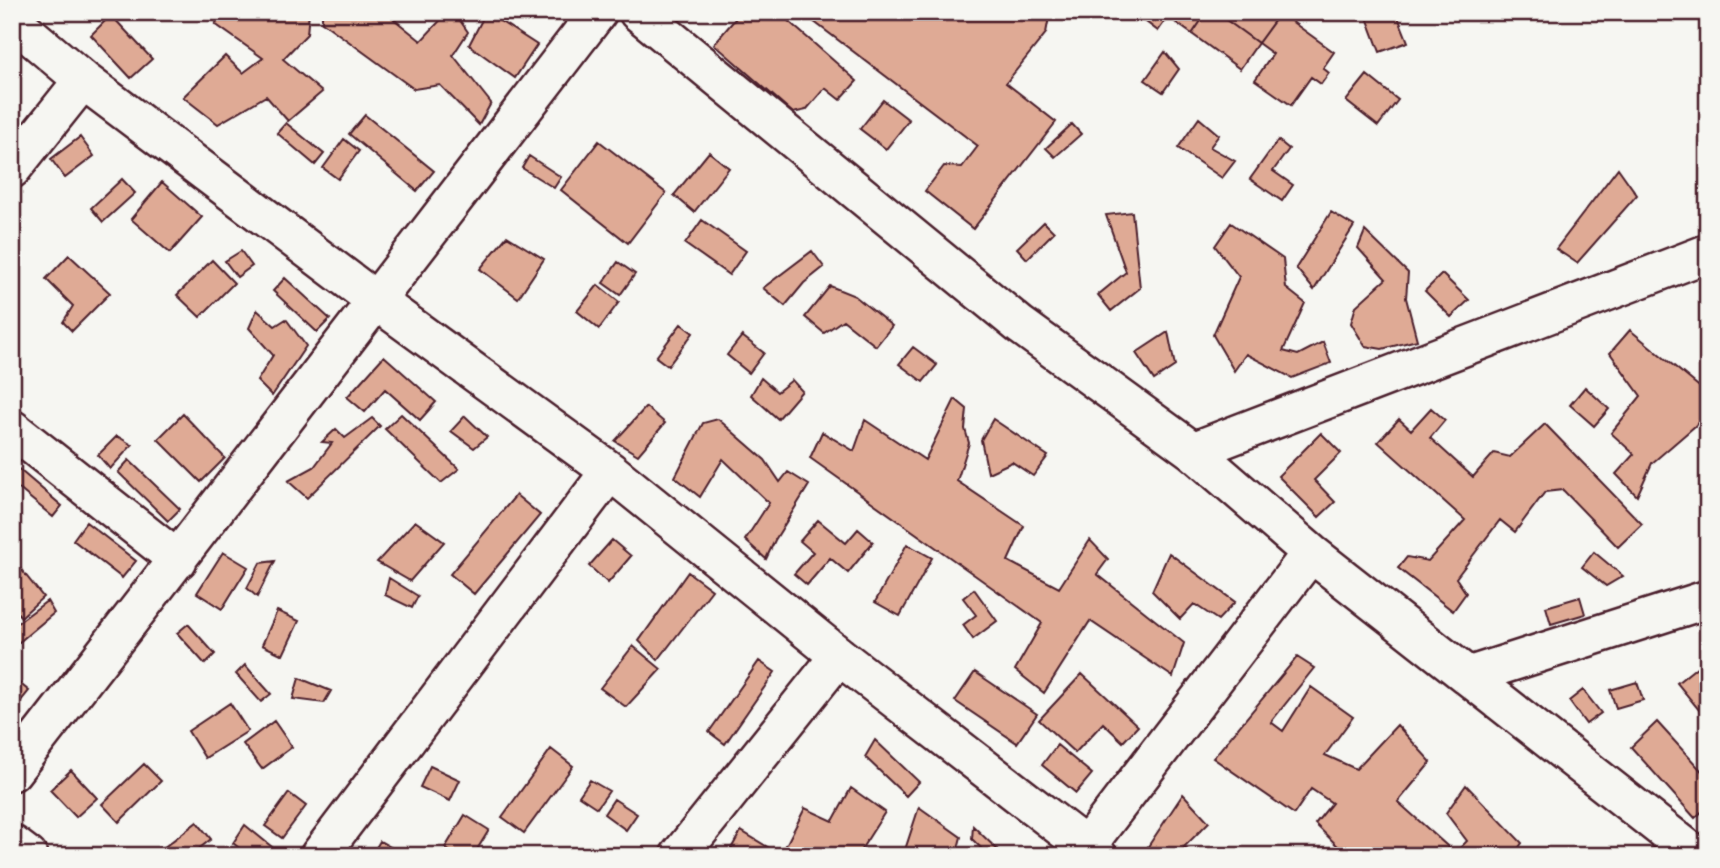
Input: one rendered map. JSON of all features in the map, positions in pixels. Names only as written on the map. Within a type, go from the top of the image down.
[{"type":"street","points":[[12,772],[598,12]]},
{"type":"street","points":[[645,14],[1020,325],[1192,451],[1311,553],[1697,856]]},
{"type":"street","points":[[12,20],[83,80],[375,300],[610,471],[1088,852],[1311,553]]},
{"type":"street","points":[[12,169],[83,80]]},
{"type":"street","points":[[1192,451],[1708,253]]},
{"type":"street","points":[[12,429],[178,560]]},
{"type":"street","points":[[319,856],[610,471]]},
{"type":"street","points":[[1468,676],[1708,598]]},
{"type":"street","points":[[679,856],[839,656]]},
{"type":"street","points":[[12,844],[28,856]]},
{"type":"building","points":[[224,12],[309,12],[307,34],[283,59],[322,92],[288,121],[266,96],[218,124],[183,97],[225,56],[243,73],[263,58],[215,24]]},
{"type":"building","points":[[322,12],[385,12],[421,41],[448,12],[454,12],[468,32],[453,55],[491,103],[479,125],[440,85],[414,89],[322,22]]},
{"type":"building","points":[[486,12],[537,45],[515,78],[469,45]]},
{"type":"building","points":[[741,12],[778,12],[857,81],[840,100],[825,88],[806,110],[793,113],[714,44]]},
{"type":"building","points":[[819,12],[1050,12],[1046,33],[1006,83],[1056,122],[973,229],[925,191],[944,166],[962,167],[978,146],[813,21]]},
{"type":"building","points":[[1149,12],[1207,12],[1192,34],[1168,17],[1158,31],[1146,22],[1152,14]]},
{"type":"building","points":[[1207,12],[1215,12],[1258,43],[1240,69],[1192,34]]},
{"type":"building","points":[[1365,12],[1396,12],[1408,42],[1380,52]]},
{"type":"building","points":[[1280,13],[1258,43],[1218,14]]},
{"type":"building","points":[[1280,13],[1334,52],[1323,68],[1329,73],[1321,84],[1311,77],[1291,105],[1255,80],[1273,54],[1258,43]]},
{"type":"building","points":[[111,15],[152,59],[131,78],[91,35]]},
{"type":"building","points":[[1165,52],[1179,69],[1163,92],[1145,80]]},
{"type":"building","points":[[1367,75],[1398,100],[1378,126],[1346,101]]},
{"type":"building","points":[[883,100],[909,120],[886,149],[860,129]]},
{"type":"building","points":[[365,115],[434,171],[417,191],[349,134]]},
{"type":"building","points":[[1199,118],[1219,135],[1210,147],[1235,161],[1222,178],[1178,148]]},
{"type":"building","points":[[286,123],[324,154],[315,165],[277,133]]},
{"type":"building","points":[[1072,124],[1081,134],[1055,157],[1046,148]]},
{"type":"building","points":[[80,137],[94,156],[65,178],[51,159]]},
{"type":"building","points":[[344,139],[359,151],[338,179],[323,168]]},
{"type":"building","points":[[1278,140],[1289,149],[1273,171],[1293,185],[1282,201],[1250,179]]},
{"type":"building","points":[[599,141],[666,193],[628,243],[561,190]]},
{"type":"building","points":[[709,152],[729,168],[694,212],[674,195]]},
{"type":"building","points":[[529,156],[561,177],[554,188],[522,168]]},
{"type":"building","points":[[1618,168],[1637,195],[1577,263],[1556,249]]},
{"type":"building","points":[[122,179],[135,193],[103,222],[91,208]]},
{"type":"building","points":[[162,182],[202,217],[170,253],[131,219]]},
{"type":"building","points":[[1132,212],[1140,288],[1111,311],[1098,295],[1126,272],[1106,215]]},
{"type":"building","points":[[1331,212],[1354,226],[1314,290],[1296,268]]},
{"type":"building","points":[[702,220],[746,251],[729,275],[685,244]]},
{"type":"building","points":[[1044,222],[1054,232],[1027,259],[1017,248]]},
{"type":"building","points":[[1231,223],[1283,259],[1286,288],[1305,303],[1283,351],[1298,355],[1323,342],[1331,363],[1292,378],[1246,354],[1234,371],[1213,335],[1239,277],[1215,246]]},
{"type":"building","points":[[1365,231],[1408,273],[1406,298],[1417,340],[1382,349],[1365,346],[1351,323],[1356,306],[1386,279],[1358,248]]},
{"type":"building","points":[[507,236],[544,259],[518,298],[480,269]]},
{"type":"building","points":[[241,251],[252,266],[237,277],[225,261]]},
{"type":"building","points":[[812,251],[824,267],[804,283],[785,306],[763,288]]},
{"type":"building","points":[[69,255],[110,293],[72,331],[63,322],[73,306],[46,279]]},
{"type":"building","points":[[212,260],[234,283],[200,317],[177,295]]},
{"type":"building","points":[[618,262],[635,274],[620,295],[603,283]]},
{"type":"building","points":[[1442,274],[1469,300],[1451,317],[1425,291]]},
{"type":"building","points":[[285,278],[330,319],[317,332],[273,291]]},
{"type":"building","points":[[598,285],[619,302],[599,329],[577,311]]},
{"type":"building","points":[[830,286],[855,296],[892,326],[876,346],[843,320],[824,333],[805,317]]},
{"type":"building","points":[[257,310],[275,326],[286,319],[306,346],[272,396],[257,381],[273,355],[249,328]]},
{"type":"building","points":[[681,324],[693,333],[668,366],[656,357]]},
{"type":"building","points":[[1630,330],[1708,394],[1708,411],[1695,426],[1652,463],[1637,496],[1616,474],[1634,454],[1611,433],[1641,396],[1610,353]]},
{"type":"building","points":[[1168,332],[1175,366],[1154,380],[1136,353]]},
{"type":"building","points":[[742,336],[764,353],[749,373],[727,355]]},
{"type":"building","points":[[913,347],[937,365],[923,382],[899,364]]},
{"type":"building","points":[[384,356],[436,402],[420,420],[385,389],[365,412],[347,397]]},
{"type":"building","points":[[761,378],[777,392],[792,380],[802,391],[778,419],[751,395]]},
{"type":"building","points":[[1585,387],[1609,409],[1594,426],[1570,405]]},
{"type":"building","points":[[955,399],[967,409],[965,429],[969,443],[957,481],[1024,526],[1008,561],[1059,588],[1090,540],[1108,559],[1097,574],[1184,643],[1173,677],[1090,621],[1044,693],[1015,670],[1042,623],[810,458],[822,432],[854,451],[865,420],[925,460]]},
{"type":"building","points":[[646,407],[665,423],[638,455],[615,441]]},
{"type":"building","points":[[1431,408],[1445,420],[1430,438],[1473,477],[1494,453],[1510,457],[1545,424],[1642,524],[1618,547],[1563,490],[1545,492],[1515,532],[1500,520],[1456,578],[1466,593],[1453,611],[1398,568],[1407,557],[1428,561],[1465,520],[1378,442],[1399,419],[1411,430]]},
{"type":"building","points":[[183,414],[225,458],[201,482],[158,439]]},
{"type":"building","points":[[401,414],[459,469],[441,483],[385,429]]},
{"type":"building","points":[[465,416],[487,437],[474,448],[451,431]]},
{"type":"building","points":[[372,418],[380,426],[307,498],[288,481],[314,467],[332,443],[322,442],[336,429],[345,438]]},
{"type":"building","points":[[718,419],[765,460],[780,482],[788,472],[809,485],[766,559],[745,540],[769,503],[723,459],[700,497],[675,477],[703,423]]},
{"type":"building","points":[[993,419],[1048,456],[1033,476],[1012,462],[988,473],[981,440]]},
{"type":"building","points":[[1321,433],[1341,453],[1314,480],[1335,502],[1319,517],[1278,476]]},
{"type":"building","points":[[117,436],[132,445],[110,469],[98,455]]},
{"type":"building","points":[[129,460],[180,509],[168,521],[118,472]]},
{"type":"building","points":[[15,466],[62,506],[53,517],[12,483],[12,468]]},
{"type":"building","points":[[516,495],[540,515],[474,594],[450,574]]},
{"type":"building","points":[[818,520],[846,543],[858,529],[873,542],[848,573],[830,558],[807,585],[794,574],[813,552],[800,541]]},
{"type":"building","points":[[415,521],[444,542],[410,581],[377,562]]},
{"type":"building","points":[[86,522],[136,561],[122,578],[73,540]]},
{"type":"building","points":[[612,540],[631,556],[608,583],[589,566]]},
{"type":"building","points":[[907,544],[932,558],[900,616],[875,602]]},
{"type":"building","points":[[223,552],[248,567],[222,609],[197,593]]},
{"type":"building","points":[[1594,552],[1623,576],[1606,586],[1582,567]]},
{"type":"building","points":[[1169,553],[1235,602],[1218,620],[1194,604],[1180,619],[1152,591]]},
{"type":"building","points":[[12,558],[43,597],[21,617],[12,606]]},
{"type":"building","points":[[275,561],[257,597],[247,588],[260,563]]},
{"type":"building","points":[[688,572],[712,590],[658,660],[639,641]]},
{"type":"building","points":[[389,578],[418,596],[412,608],[385,595]]},
{"type":"building","points":[[974,589],[997,621],[973,639],[963,625],[976,615],[963,598]]},
{"type":"building","points":[[1580,597],[1585,614],[1551,624],[1546,607]]},
{"type":"building","points":[[47,601],[54,613],[12,648],[12,627]]},
{"type":"building","points":[[277,611],[299,621],[283,655],[262,645]]},
{"type":"building","points":[[188,624],[215,654],[205,664],[177,633]]},
{"type":"building","points":[[633,646],[661,669],[626,707],[600,688]]},
{"type":"building","points":[[1297,657],[1314,668],[1271,722],[1283,731],[1311,687],[1353,717],[1325,755],[1356,769],[1397,725],[1431,762],[1398,802],[1455,853],[1467,841],[1446,813],[1466,785],[1522,843],[1513,856],[1348,856],[1315,824],[1332,803],[1311,789],[1294,814],[1213,758]]},
{"type":"building","points":[[1708,658],[1708,721],[1677,683]]},
{"type":"building","points":[[759,661],[775,672],[725,744],[709,732]]},
{"type":"building","points":[[245,665],[271,694],[261,702],[236,674]]},
{"type":"building","points":[[975,672],[1037,714],[1017,743],[955,701]]},
{"type":"building","points":[[1082,674],[1138,726],[1123,742],[1103,723],[1075,753],[1039,720]]},
{"type":"building","points":[[12,677],[29,691],[12,712]]},
{"type":"building","points":[[299,678],[331,691],[324,703],[293,699]]},
{"type":"building","points":[[1637,682],[1643,700],[1616,708],[1610,690]]},
{"type":"building","points":[[1583,690],[1601,713],[1586,724],[1569,701]]},
{"type":"building","points":[[230,703],[248,731],[205,758],[188,731]]},
{"type":"building","points":[[274,721],[292,747],[262,769],[243,744]]},
{"type":"building","points":[[1657,722],[1708,778],[1708,806],[1695,818],[1631,747]]},
{"type":"building","points":[[875,740],[919,782],[906,796],[865,757]]},
{"type":"building","points":[[1057,745],[1092,774],[1076,793],[1042,765]]},
{"type":"building","points":[[551,749],[573,766],[524,833],[502,817]]},
{"type":"building","points":[[144,764],[161,781],[119,822],[102,804]]},
{"type":"building","points":[[430,766],[460,780],[450,801],[420,787]]},
{"type":"building","points":[[71,770],[97,798],[76,817],[50,790]]},
{"type":"building","points":[[590,780],[609,791],[597,808],[579,796]]},
{"type":"building","points":[[851,788],[885,812],[857,856],[727,856],[741,831],[781,855],[805,808],[833,821]]},
{"type":"building","points":[[289,793],[306,806],[282,838],[265,826]]},
{"type":"building","points":[[1183,794],[1209,822],[1184,847],[1197,856],[1156,856],[1147,848]]},
{"type":"building","points":[[614,799],[637,814],[626,830],[604,814]]},
{"type":"building","points":[[919,807],[961,837],[956,856],[903,856]]},
{"type":"building","points":[[465,815],[489,830],[473,856],[457,856],[445,848]]},
{"type":"building","points":[[197,822],[211,839],[190,856],[161,856],[158,852]]},
{"type":"building","points":[[245,825],[272,847],[266,856],[249,856],[233,843]]},
{"type":"building","points":[[973,826],[1004,856],[989,856],[972,839]]},
{"type":"building","points":[[380,841],[406,856],[371,856]]}]
